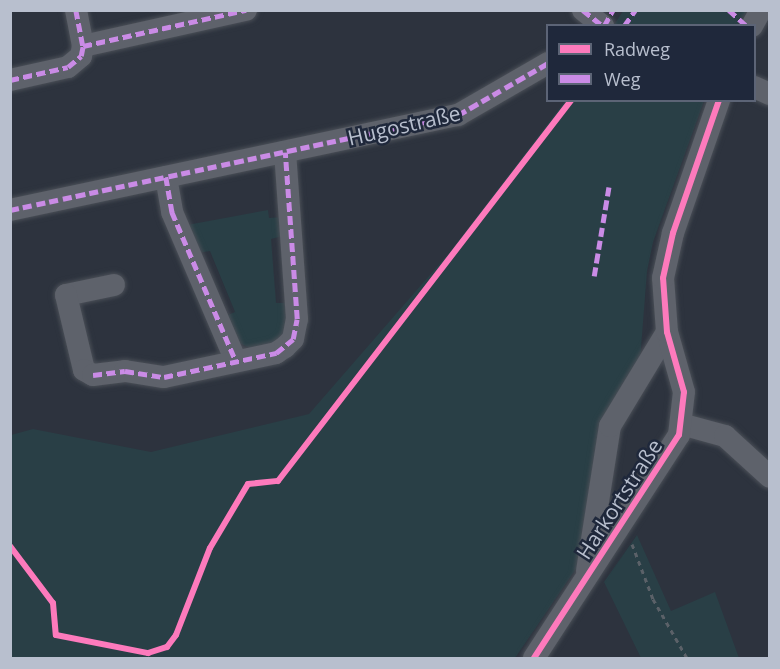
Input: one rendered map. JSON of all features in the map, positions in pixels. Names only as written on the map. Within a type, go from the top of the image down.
[{"type":"street","points":[[10,80],[75,64],[84,46],[76,10]]},
{"type":"street","points":[[84,46],[200,15],[246,10]]},
{"type":"street","points":[[583,10],[601,24]]},
{"type":"street","points":[[605,24],[613,10]]},
{"type":"street","points":[[753,24],[761,10]]},
{"type":"street","name":"Hugostraße","points":[[10,210],[458,115],[546,64]]},
{"type":"street","points":[[756,88],[770,94]]},
{"type":"street","name":"Harkortstraße","points":[[534,658],[675,444],[681,424],[682,384],[667,332],[662,290],[667,252],[718,102]]},
{"type":"street","points":[[114,285],[66,295],[84,370],[93,375],[125,370],[164,377],[276,353],[293,339],[295,329],[285,152]]},
{"type":"street","points":[[166,177],[172,212],[236,361]]},
{"type":"street","points":[[584,583],[610,426],[667,332]]},
{"type":"street","points":[[681,424],[725,436],[770,477]]},
{"type":"path","points":[[625,521],[653,599],[687,658]]},
{"type":"shaded area","points":[[623,10],[747,11],[738,24],[615,24]]},
{"type":"shaded area","points":[[564,102],[704,102],[653,242],[647,271],[640,361],[584,557],[515,658],[11,658],[11,435],[33,429],[151,452],[309,414],[449,253]]},
{"type":"shaded area","points":[[268,210],[269,218],[282,217],[283,236],[271,239],[276,303],[288,303],[289,322],[279,342],[252,349],[239,343],[223,317],[235,312],[210,251],[198,253],[187,225]]},
{"type":"shaded area","points":[[637,535],[671,611],[715,592],[739,658],[641,658],[604,582]]},
{"type":"marked path","points":[[76,10],[83,46]]},
{"type":"marked path","points":[[10,80],[68,67],[81,56],[83,46],[246,10]]},
{"type":"marked path","points":[[583,10],[600,24]]},
{"type":"marked path","points":[[605,24],[613,10]]},
{"type":"marked path","points":[[625,24],[635,10]]},
{"type":"marked path","points":[[729,10],[745,24]]},
{"type":"marked path","points":[[10,210],[458,115],[546,64]]},
{"type":"marked path","points":[[93,375],[125,371],[164,377],[276,353],[293,339],[297,319],[285,152]]},
{"type":"marked path","points":[[166,177],[172,212],[236,361]]},
{"type":"marked path","points":[[594,276],[609,185]]},
{"type":"cycle path","points":[[10,546],[53,603],[56,635],[148,653],[167,647],[176,635],[210,548],[248,484],[278,481],[569,102]]},
{"type":"cycle path","points":[[534,658],[679,435],[684,392],[667,332],[663,278],[673,233],[718,102]]}]
